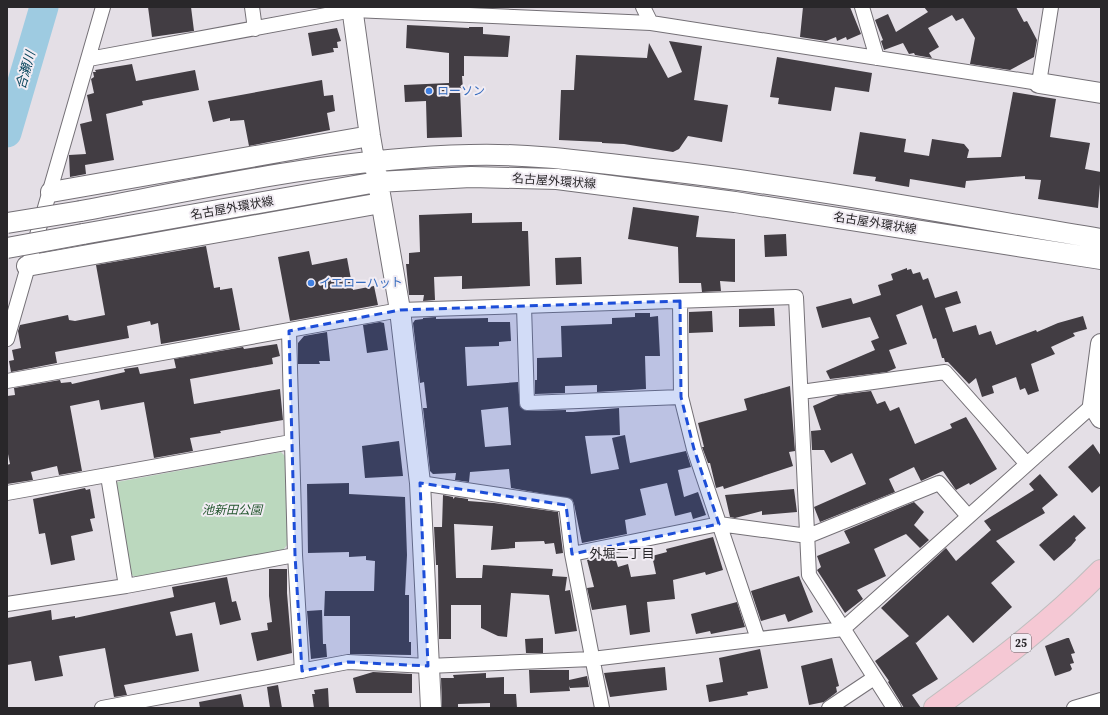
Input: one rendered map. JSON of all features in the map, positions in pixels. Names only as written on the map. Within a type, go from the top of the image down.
[{"type":"main road","points":[[352,8],[370,136],[400,310],[420,483],[431,708]]},
{"type":"main road","points":[[1039,83],[1101,94]]},
{"type":"main road","points":[[51,192],[370,136]]},
{"type":"main road","name":"名古屋外環状線","points":[[7,223],[283,174],[374,160],[472,154],[557,158],[737,179],[1101,239]]},
{"type":"main road","name":"名古屋外環状線","points":[[7,248],[378,182],[471,177],[557,179],[735,202],[1101,259]]},
{"type":"main road","points":[[27,266],[381,203]]},
{"type":"main road","points":[[1097,412],[1101,344]]},
{"type":"main road","name":"25","points":[[935,708],[1013,651],[1082,590],[1101,571]]},
{"type":"street","points":[[7,339],[27,266],[51,192],[103,7]]},
{"type":"street","points":[[252,7],[255,28]]},
{"type":"street","points":[[643,7],[651,23]]},
{"type":"street","points":[[862,7],[877,58]]},
{"type":"street","points":[[89,59],[352,8],[651,23],[1039,83],[1051,7]]},
{"type":"street","points":[[7,381],[289,332],[400,310],[796,297],[809,575],[894,708]]},
{"type":"street","points":[[680,301],[682,398],[694,449],[758,639]]},
{"type":"street","points":[[524,306],[527,403],[682,398]]},
{"type":"street","points":[[289,332],[295,555],[302,671]]},
{"type":"street","points":[[801,392],[945,372],[1026,463]]},
{"type":"street","points":[[102,708],[348,662],[428,666],[592,659],[842,628],[1026,463],[1097,412]]},
{"type":"street","points":[[7,493],[291,442]]},
{"type":"street","points":[[108,476],[126,586]]},
{"type":"street","points":[[420,483],[566,505],[572,554],[602,708]]},
{"type":"street","points":[[572,554],[719,524],[808,536],[939,483],[968,516]]},
{"type":"street","points":[[7,604],[126,586],[295,555]]},
{"type":"street","points":[[830,708],[874,678]]},
{"type":"street","points":[[1074,708],[1101,700]]},
{"type":"highlighted area","points":[[680,301],[681,397],[694,449],[719,524],[572,554],[566,505],[420,483],[428,666],[348,662],[302,671],[295,555],[289,331],[400,310]]},
{"type":"green space","name":"池新田公園","points":[[281,452],[286,457],[288,544],[283,550],[135,577],[129,573],[114,489],[117,482]]},
{"type":"building","points":[[148,7],[191,7],[194,31],[152,37]]},
{"type":"building","points":[[803,7],[850,7],[861,34],[847,40],[846,37],[837,41],[836,37],[826,41],[800,37]]},
{"type":"building","points":[[924,7],[1016,7],[1024,22],[1027,21],[1037,40],[1034,57],[1010,70],[970,64],[975,38],[963,18],[956,21],[952,15],[928,28],[939,47],[929,53],[932,58],[915,55],[914,53],[909,54],[903,43],[884,50],[881,41],[883,40],[875,20],[888,14],[896,32],[928,12]]},
{"type":"building","points":[[407,25],[469,28],[483,27],[483,34],[510,36],[508,57],[464,56],[464,76],[462,76],[463,89],[460,89],[462,137],[427,138],[426,101],[405,102],[404,85],[449,83],[449,53],[406,48]]},
{"type":"building","points":[[337,28],[341,41],[337,42],[338,48],[333,48],[334,52],[312,56],[308,33]]},
{"type":"building","points":[[669,41],[702,46],[694,100],[728,105],[722,142],[688,136],[679,149],[673,152],[624,144],[559,140],[561,90],[574,90],[576,55],[647,58],[649,43],[668,78],[682,72]]},
{"type":"building","points":[[777,57],[872,73],[869,92],[835,87],[831,111],[778,104],[779,98],[770,97]]},
{"type":"building","points":[[132,64],[136,81],[195,70],[199,90],[142,101],[143,105],[106,114],[114,160],[85,165],[86,174],[70,177],[69,155],[86,154],[80,124],[92,121],[87,95],[94,93],[91,79],[94,77],[93,72],[96,72],[95,70]]},
{"type":"building","points":[[322,80],[324,96],[333,95],[335,111],[327,113],[330,130],[249,146],[244,120],[230,121],[230,118],[213,122],[208,101]]},
{"type":"building","points":[[1013,92],[1056,99],[1050,137],[1090,143],[1085,169],[1101,172],[1098,208],[1038,199],[1041,180],[1025,179],[1025,176],[966,181],[965,188],[910,179],[909,187],[875,181],[876,177],[853,174],[860,132],[906,139],[904,152],[929,156],[932,139],[964,144],[969,150],[967,158],[1001,157]]},
{"type":"building","points":[[633,207],[699,216],[696,237],[735,239],[735,282],[720,281],[721,291],[702,292],[701,283],[679,283],[678,247],[628,239]]},
{"type":"building","points":[[472,213],[472,223],[522,222],[522,231],[528,231],[530,286],[462,289],[462,276],[434,277],[435,300],[423,301],[424,295],[409,295],[406,264],[409,264],[409,253],[420,252],[419,215]]},
{"type":"building","points":[[786,234],[787,256],[765,257],[764,235]]},
{"type":"building","points":[[206,246],[214,288],[220,287],[220,290],[232,288],[240,330],[161,344],[158,323],[151,325],[150,321],[127,326],[129,338],[55,352],[57,363],[11,372],[9,361],[14,360],[12,350],[21,348],[18,331],[20,325],[68,315],[69,320],[75,321],[105,315],[96,265]]},
{"type":"building","points":[[309,251],[312,265],[347,258],[353,290],[374,286],[378,305],[290,321],[278,257]]},
{"type":"building","points":[[581,257],[582,284],[556,285],[555,258]]},
{"type":"building","points":[[907,268],[907,270],[911,269],[913,274],[920,272],[923,280],[928,278],[935,298],[957,291],[961,303],[945,308],[953,332],[976,325],[979,335],[991,331],[996,345],[1036,330],[1037,332],[1058,323],[1083,316],[1087,329],[1073,333],[1075,336],[1051,347],[1055,354],[1031,364],[1039,391],[1028,395],[1025,388],[1020,390],[1016,377],[992,386],[994,393],[982,397],[976,378],[969,384],[948,362],[945,362],[944,358],[942,358],[936,338],[933,339],[922,305],[896,315],[907,344],[889,350],[896,368],[887,372],[830,379],[826,371],[875,350],[871,341],[879,338],[870,317],[822,328],[816,307],[851,298],[853,304],[881,295],[878,285],[893,280],[891,274]]},
{"type":"building","points":[[774,308],[775,326],[739,327],[739,309]]},
{"type":"building","points":[[712,311],[713,332],[689,333],[689,312]]},
{"type":"building","points":[[635,313],[650,313],[650,317],[658,316],[660,356],[645,356],[646,389],[597,392],[597,385],[565,386],[565,393],[535,394],[535,380],[537,380],[537,358],[562,357],[561,326],[612,324],[612,318],[635,317]]},
{"type":"building","points":[[423,318],[488,318],[488,322],[510,322],[511,341],[499,342],[499,346],[465,347],[467,386],[518,382],[520,407],[527,411],[566,410],[566,412],[573,412],[619,408],[620,435],[585,436],[591,474],[619,469],[612,438],[625,435],[630,463],[686,451],[691,467],[678,470],[684,497],[698,492],[706,515],[693,519],[691,512],[675,516],[667,483],[640,489],[646,515],[625,520],[627,534],[582,543],[572,499],[511,488],[509,469],[470,472],[469,482],[455,480],[456,473],[433,474],[430,471],[423,408],[427,408],[424,382],[420,383],[413,323],[415,320]],"holes":[[[508,407],[511,445],[485,447],[481,410]]]},
{"type":"building","points":[[380,322],[384,323],[388,350],[367,353],[363,325]]},
{"type":"building","points":[[327,332],[330,361],[319,361],[320,364],[298,364],[298,343],[304,336]]},
{"type":"building","points":[[277,344],[280,356],[272,358],[273,364],[190,379],[194,404],[280,389],[283,420],[190,438],[193,451],[154,458],[144,402],[101,410],[99,400],[70,406],[82,471],[59,475],[57,466],[31,472],[33,480],[7,484],[7,465],[10,464],[7,449],[7,396],[15,395],[14,388],[60,380],[61,383],[71,382],[72,384],[125,372],[124,369],[138,367],[140,374],[176,368],[174,359],[243,347],[244,349]]},
{"type":"building","points":[[790,386],[795,451],[789,452],[793,466],[724,489],[723,486],[716,488],[710,463],[708,463],[702,447],[704,447],[698,423],[747,410],[744,399]]},
{"type":"building","points":[[871,391],[877,404],[885,401],[890,411],[899,407],[915,444],[952,428],[950,424],[966,417],[997,469],[970,485],[969,483],[956,490],[943,471],[921,481],[914,467],[889,479],[895,492],[820,522],[814,507],[866,484],[852,453],[831,463],[824,450],[812,450],[811,431],[821,430],[813,406],[838,395]]},
{"type":"building","points":[[399,441],[403,476],[365,478],[362,446]]},
{"type":"building","points":[[1093,444],[1101,456],[1101,485],[1092,493],[1068,467]]},
{"type":"building","points":[[1040,474],[1058,495],[1042,508],[1045,513],[996,541],[1015,562],[991,583],[1012,607],[973,643],[948,615],[916,643],[915,642],[938,679],[912,695],[921,708],[904,708],[888,682],[889,681],[875,661],[909,636],[881,608],[946,548],[956,561],[991,530],[984,521],[1034,490],[1029,484]]},
{"type":"building","points":[[349,483],[349,494],[405,497],[407,555],[405,595],[409,595],[409,642],[411,642],[411,655],[350,654],[350,616],[324,616],[325,591],[374,591],[375,561],[366,560],[366,556],[349,557],[349,552],[308,553],[307,484]]},
{"type":"building","points":[[85,488],[86,490],[90,489],[95,518],[90,519],[93,531],[71,536],[75,560],[51,565],[45,533],[39,534],[33,499]]},
{"type":"building","points":[[794,489],[797,512],[762,515],[762,511],[735,518],[730,517],[725,495]]},
{"type":"building","points":[[443,495],[453,497],[453,499],[455,497],[468,499],[468,501],[558,512],[563,553],[556,554],[554,543],[545,544],[544,541],[515,542],[515,548],[491,550],[493,526],[454,524],[456,578],[482,578],[483,565],[553,569],[552,576],[567,577],[565,591],[570,590],[577,631],[555,634],[549,595],[511,593],[507,637],[498,636],[481,628],[481,605],[451,605],[451,639],[439,639],[438,565],[436,565],[434,527],[442,527]]},
{"type":"building","points":[[914,502],[924,512],[914,525],[929,540],[920,548],[906,534],[874,549],[886,576],[857,590],[863,599],[845,613],[817,570],[821,567],[817,556],[850,543],[844,531]]},
{"type":"building","points":[[1074,515],[1086,528],[1075,538],[1076,540],[1071,546],[1054,561],[1039,545]]},
{"type":"building","points":[[713,537],[723,570],[706,575],[705,572],[673,580],[675,599],[647,602],[650,632],[630,635],[626,605],[592,610],[587,588],[594,587],[587,560],[614,554],[618,567],[628,564],[631,577],[656,574],[652,556],[667,552],[666,549]]},
{"type":"building","points":[[269,569],[287,569],[287,593],[292,653],[257,661],[251,633],[268,630],[267,623],[272,622],[269,596]]},
{"type":"building","points":[[799,576],[813,612],[788,622],[785,614],[761,621],[751,591]]},
{"type":"building","points":[[227,577],[232,602],[236,601],[241,620],[220,625],[215,602],[170,612],[176,636],[192,633],[199,671],[124,685],[127,695],[114,697],[105,648],[59,656],[63,676],[35,681],[31,661],[7,665],[7,618],[51,610],[52,620],[75,616],[75,618],[174,597],[172,587]]},
{"type":"building","points":[[737,602],[745,627],[711,634],[710,631],[696,634],[691,614]]},
{"type":"building","points":[[322,610],[323,644],[326,644],[327,657],[311,659],[307,611]]},
{"type":"building","points":[[543,638],[543,653],[526,653],[525,639]]},
{"type":"building","points":[[1069,638],[1075,653],[1071,654],[1074,663],[1070,664],[1072,669],[1070,671],[1055,676],[1045,646]]},
{"type":"building","points":[[760,649],[768,688],[747,692],[748,695],[709,702],[706,685],[723,682],[719,658]]},
{"type":"building","points":[[832,658],[839,686],[836,687],[837,692],[824,702],[809,705],[801,666]]},
{"type":"building","points":[[665,667],[667,690],[610,697],[604,673]]},
{"type":"building","points":[[529,670],[569,670],[569,680],[587,676],[589,687],[570,688],[569,686],[570,691],[530,693]]},
{"type":"building","points":[[373,672],[412,674],[412,693],[356,693],[353,678]]},
{"type":"building","points":[[486,673],[486,678],[504,677],[504,694],[516,694],[517,708],[490,707],[490,703],[458,704],[458,708],[442,708],[441,678],[454,678],[453,675]]},
{"type":"building","points":[[278,685],[282,708],[270,708],[267,687]]},
{"type":"building","points":[[328,688],[329,708],[314,708],[312,694],[315,694],[314,690]]},
{"type":"building","points":[[241,694],[244,708],[200,708],[199,702]]},
{"type":"waterway","name":"合瀬川","points":[[7,133],[44,7]]},
{"type":"place","name":"ローソン","points":[[429,91]]},
{"type":"place","name":"イエローハット","points":[[311,283]]},
{"type":"district","name":"外堀二丁目","points":[[622,553]]}]
